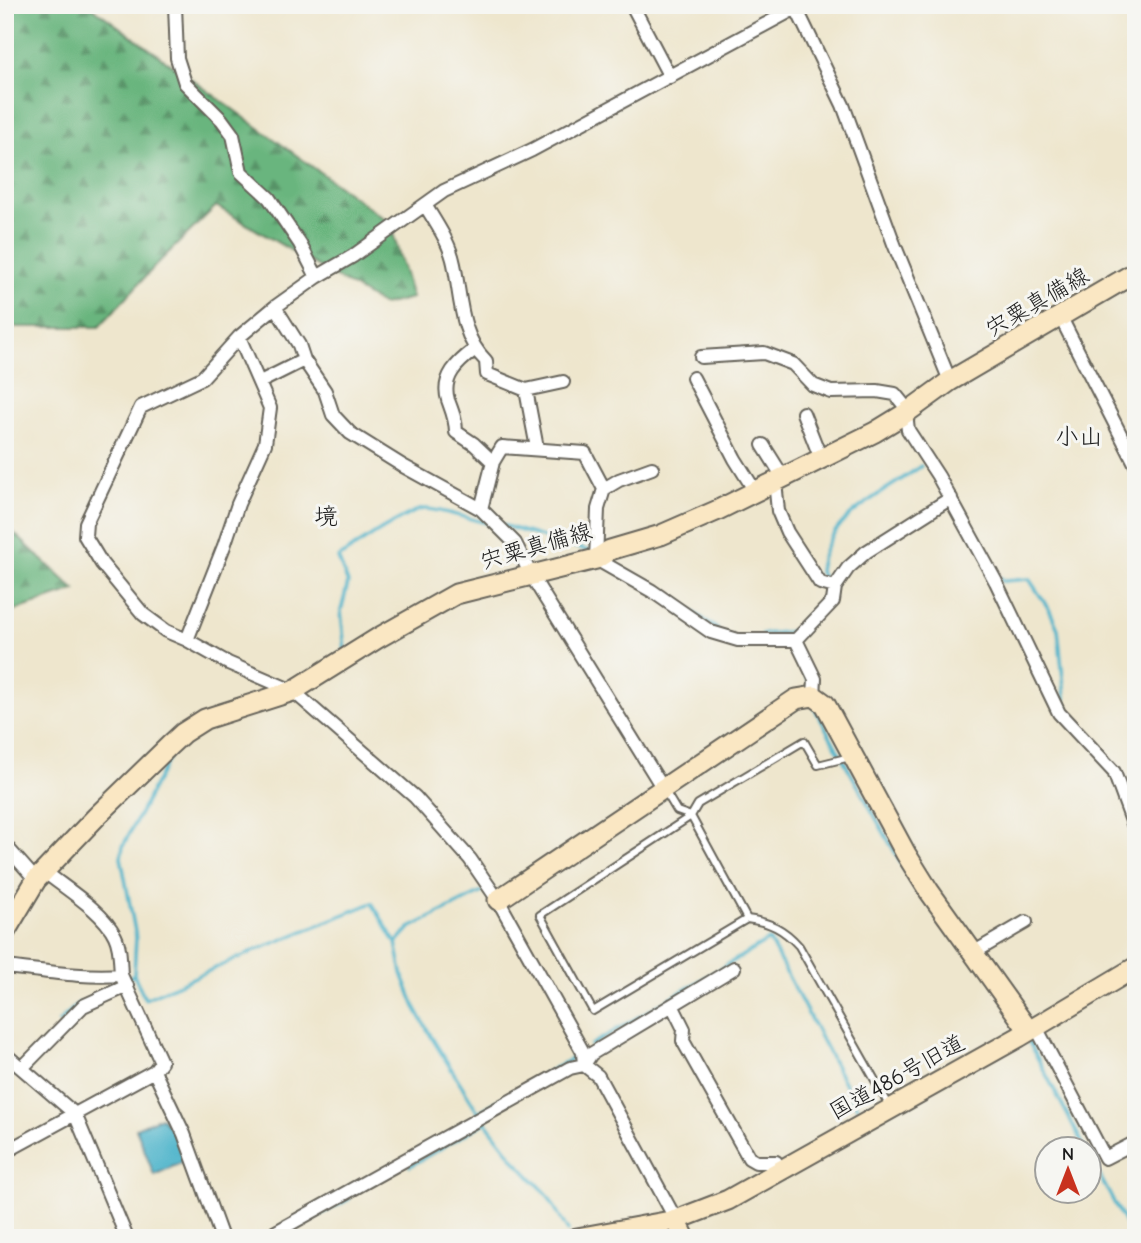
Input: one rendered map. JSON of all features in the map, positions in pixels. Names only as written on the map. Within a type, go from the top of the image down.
[{"type":"main road","name":"宍粟真備線","points":[[5,932],[40,876],[97,816],[183,733],[205,719],[293,691],[456,594],[596,559],[610,550],[661,535],[755,491],[875,432],[950,381],[1136,272]]},
{"type":"main road","points":[[498,900],[796,699],[814,696],[825,704],[845,758],[906,854],[973,953],[1033,1029]]},
{"type":"main road","name":"国道486号旧道","points":[[676,1220],[710,1208],[780,1171],[1033,1029],[1136,967]]},
{"type":"main road","points":[[577,1238],[676,1220],[685,1238]]},
{"type":"street","points":[[175,5],[177,58],[185,83],[233,135],[241,172],[269,198],[300,244],[317,277]]},
{"type":"street","points":[[632,5],[670,77]]},
{"type":"street","points":[[676,1220],[598,1076],[584,1065],[583,1052],[498,900],[470,859],[415,797],[293,691],[228,663],[166,631],[143,614],[102,564],[85,536],[86,523],[141,407],[202,378],[239,337],[275,307],[467,179],[532,150],[799,6],[843,105],[894,244],[950,381]]},
{"type":"street","points":[[425,205],[454,262],[459,301],[474,350],[486,361],[486,374],[526,390],[564,382]]},
{"type":"street","points":[[275,307],[299,345],[304,360],[325,391],[333,415],[351,433],[413,472],[481,509],[515,543],[531,575],[664,790]]},
{"type":"street","points":[[1060,316],[1136,465]]},
{"type":"street","points":[[187,640],[238,504],[265,444],[270,408],[239,337]]},
{"type":"street","points":[[474,350],[457,363],[447,380],[447,396],[456,419],[456,432],[493,462]]},
{"type":"street","points":[[701,357],[764,354],[777,356],[793,364],[813,384],[831,392],[877,391],[895,394],[907,412],[908,430],[951,498],[996,582],[1059,713],[1114,772],[1136,832]]},
{"type":"street","points":[[260,382],[304,360]]},
{"type":"street","points":[[693,379],[755,491]]},
{"type":"street","points":[[526,390],[537,448]]},
{"type":"street","points":[[803,413],[821,459]]},
{"type":"street","points":[[763,445],[779,479],[778,511],[787,532],[820,583],[835,587]]},
{"type":"street","points":[[481,509],[493,462],[502,447],[585,453],[604,489]]},
{"type":"street","points":[[653,468],[619,480],[604,489],[598,509],[596,559],[652,591],[711,632],[738,639],[796,640],[833,601],[835,587],[848,568],[866,552],[951,498]]},
{"type":"street","points":[[796,640],[815,679],[814,696]]},
{"type":"street","points":[[5,845],[40,876],[87,904],[111,929],[116,938],[124,981],[161,1062],[154,1071],[5,1152]]},
{"type":"street","points":[[973,953],[1026,922]]},
{"type":"street","points":[[5,967],[124,981]]},
{"type":"street","points":[[265,1238],[570,1069],[584,1065],[591,1054],[734,968]]},
{"type":"street","points":[[22,1068],[83,1006],[124,981]]},
{"type":"street","points":[[672,1005],[684,1029],[683,1041],[749,1158],[756,1162],[776,1162],[780,1171]]},
{"type":"street","points":[[1033,1029],[1105,1158],[1136,1142]]},
{"type":"street","points":[[5,1054],[75,1114],[127,1238]]},
{"type":"street","points":[[154,1071],[184,1134],[222,1238]]},
{"type":"lane","points":[[845,758],[818,765],[804,741],[698,804],[691,816],[540,915],[593,1011],[747,919],[773,924],[787,933],[799,946],[890,1107]]},
{"type":"lane","points":[[664,790],[677,811],[691,816],[747,919]]},
{"type":"green space","points":[[5,5],[89,5],[390,223],[412,298],[383,305],[216,206],[99,327],[5,327]]},
{"type":"green space","points":[[5,525],[75,590],[5,614]]},
{"type":"water","points":[[161,1117],[183,1144],[183,1162],[154,1175],[136,1128]]},
{"type":"waterway","points":[[822,606],[826,588],[819,571],[832,536],[858,509],[921,466]]},
{"type":"waterway","points":[[345,652],[341,611],[348,583],[338,558],[393,522],[424,509],[488,523]]},
{"type":"waterway","points":[[502,525],[592,552]]},
{"type":"waterway","points":[[1001,578],[1002,581],[1029,579],[1049,609],[1058,629],[1065,698],[1061,707]]},
{"type":"waterway","points":[[663,591],[717,629]]},
{"type":"waterway","points":[[762,634],[796,631],[799,628]]},
{"type":"waterway","points":[[790,644],[809,682]]},
{"type":"waterway","points":[[815,709],[906,872]]},
{"type":"waterway","points":[[126,979],[134,975],[136,937],[121,857],[123,846],[168,759]]},
{"type":"waterway","points":[[1123,779],[1132,804]]},
{"type":"waterway","points":[[482,892],[410,928],[396,943],[402,973],[415,1007],[432,1038],[480,1115],[517,1163],[547,1194],[568,1231]]},
{"type":"waterway","points":[[134,975],[145,999],[372,903],[396,943]]},
{"type":"waterway","points":[[591,1045],[769,940],[857,1107]]},
{"type":"waterway","points":[[59,1022],[79,1003]]},
{"type":"waterway","points":[[1029,1042],[1078,1134]]},
{"type":"waterway","points":[[479,1112],[574,1057]]},
{"type":"waterway","points":[[5,1081],[17,1069]]},
{"type":"waterway","points":[[410,1166],[486,1122]]},
{"type":"waterway","points":[[1102,1180],[1133,1238]]},
{"type":"waterway","points":[[299,1226],[349,1199]]},
{"type":"district","name":"小山","points":[[1079,436]]},
{"type":"district","name":"境","points":[[326,516]]}]
